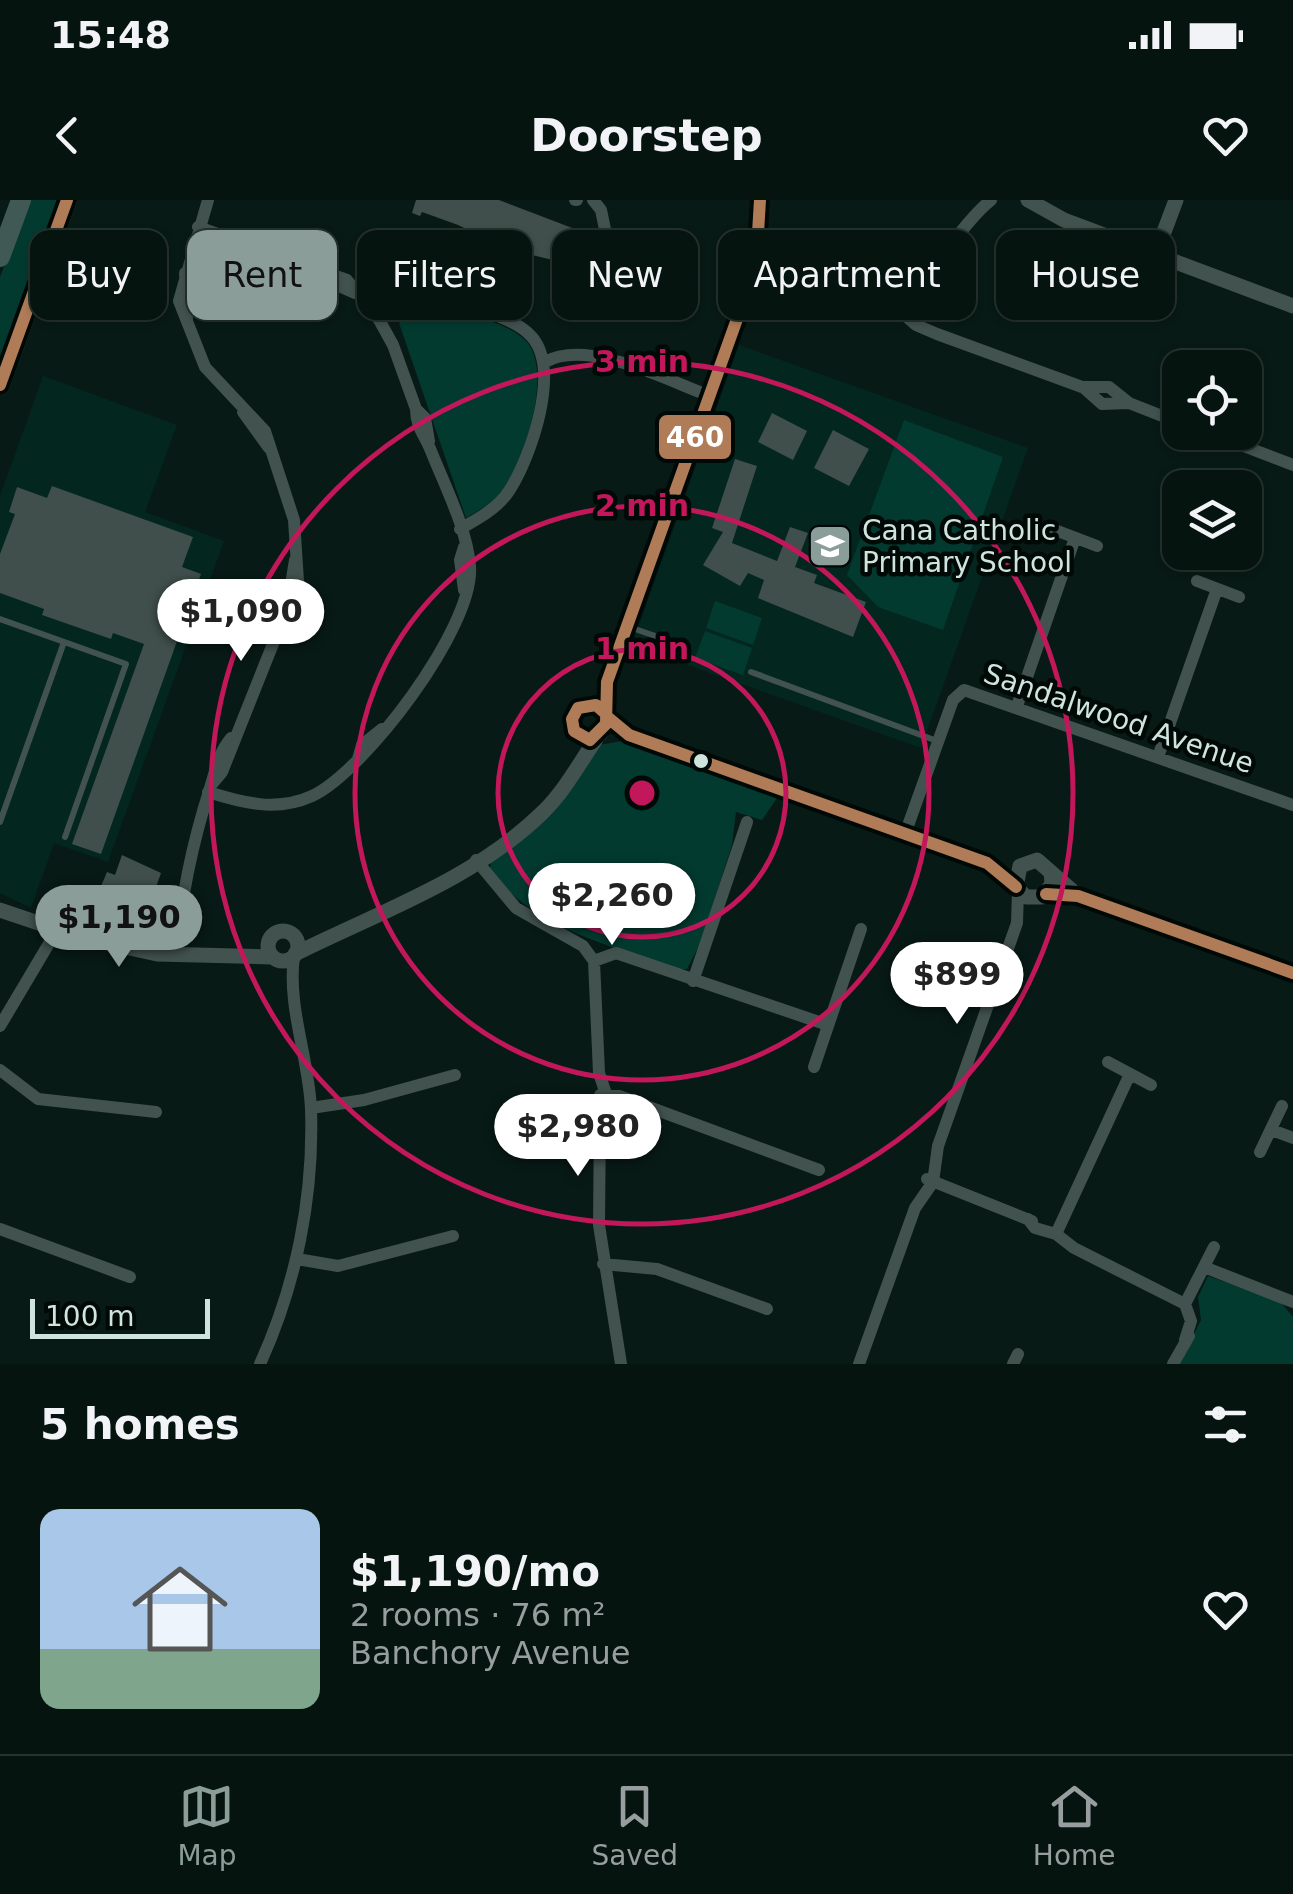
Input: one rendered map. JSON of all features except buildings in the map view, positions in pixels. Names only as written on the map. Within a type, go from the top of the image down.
[{"type":"highway","points":[[0,257],[21,200]]},
{"type":"highway","points":[[0,384],[67,200]]},
{"type":"street","points":[[176,956],[187,858],[222,749],[234,734],[287,611],[289,575],[295,558],[288,493],[265,431],[205,367],[187,320],[186,273],[208,200]]},
{"type":"street","points":[[593,200],[602,210],[605,230]]},
{"type":"street","points":[[758,230],[760,200]]},
{"type":"street","points":[[972,216],[979,200]]},
{"type":"street","points":[[960,230],[991,200]]},
{"type":"street","points":[[1032,200],[1089,230]]},
{"type":"street","points":[[1165,230],[1176,200]]},
{"type":"street","points":[[198,227],[321,272],[332,283],[355,293],[377,316],[393,345],[416,409],[424,418],[429,445],[464,547],[460,560],[464,592],[447,644],[382,729],[362,745],[358,759],[332,784],[290,803],[248,804],[210,789]]},
{"type":"street","points":[[1175,263],[1293,306]]},
{"type":"street","points":[[460,530],[498,505],[511,488],[543,402],[545,362],[528,333],[496,320]]},
{"type":"street","points":[[4,910],[123,948],[176,956],[286,957],[388,914],[540,815],[598,737],[606,715],[608,682],[737,320]]},
{"type":"street","points":[[913,320],[926,330],[1082,386],[1109,386],[1129,404],[1162,416]]},
{"type":"street","points":[[545,362],[559,354],[592,354],[710,396]]},
{"type":"street","points":[[1255,450],[1293,464]]},
{"type":"street","points":[[1054,530],[1097,546]]},
{"type":"street","points":[[1017,706],[1075,538]]},
{"type":"street","points":[[1197,582],[1239,597]]},
{"type":"street","points":[[1158,757],[1218,589]]},
{"type":"street","points":[[574,772],[572,718],[608,682]]},
{"type":"street","name":"Sandalwood Avenue","points":[[904,834],[960,692],[971,690],[1293,805]]},
{"type":"street","points":[[584,705],[596,705],[628,735],[987,864],[1026,898],[1078,896],[1293,973]]},
{"type":"street","points":[[574,731],[584,739],[628,735]]},
{"type":"street","points":[[694,981],[749,823]]},
{"type":"street","points":[[476,860],[516,908],[588,950],[598,960],[598,1053],[594,1074],[603,1096],[594,1120],[599,1134],[599,1225],[595,1247],[606,1264]]},
{"type":"street","points":[[930,1181],[927,1165],[938,1146],[1017,923],[1016,870],[1024,862]]},
{"type":"street","points":[[987,864],[1042,862],[1078,896]]},
{"type":"street","points":[[1017,923],[1052,884],[1051,872]]},
{"type":"street","points":[[0,1026],[36,967],[52,928]]},
{"type":"street","points":[[238,954],[280,930],[332,936]]},
{"type":"street","points":[[814,1067],[861,930]]},
{"type":"street","points":[[286,957],[298,946],[293,934]]},
{"type":"street","points":[[260,1364],[297,1259],[309,1178],[311,1108],[286,957],[270,938]]},
{"type":"street","points":[[598,960],[626,956],[828,1025]]},
{"type":"street","points":[[1108,1062],[1151,1085]]},
{"type":"street","points":[[0,1070],[38,1099],[156,1112]]},
{"type":"street","points":[[1058,1232],[1130,1074]]},
{"type":"street","points":[[311,1108],[364,1100],[455,1075]]},
{"type":"street","points":[[603,1096],[626,1100],[819,1170]]},
{"type":"street","points":[[1260,1152],[1282,1106]]},
{"type":"street","points":[[1272,1130],[1293,1138]]},
{"type":"street","points":[[930,1181],[1028,1220],[1035,1228],[1058,1232],[1156,1288],[1187,1300]]},
{"type":"street","points":[[859,1364],[918,1190],[930,1181]]},
{"type":"street","points":[[0,1229],[130,1276]]},
{"type":"street","points":[[297,1259],[338,1266],[452,1236]]},
{"type":"street","points":[[1173,1364],[1191,1321],[1187,1300],[1214,1247]]},
{"type":"street","points":[[606,1264],[600,1281],[622,1364]]},
{"type":"street","points":[[606,1264],[657,1269],[767,1309]]},
{"type":"street","points":[[1204,1267],[1293,1302]]},
{"type":"lane","points":[[0,619],[126,664],[64,836]]},
{"type":"lane","points":[[627,627],[666,640]]},
{"type":"lane","points":[[0,822],[64,642]]},
{"type":"lane","points":[[751,672],[938,741]]},
{"type":"shaded area","points":[[30,200],[60,200],[49,230],[30,230],[30,282],[0,364],[0,277]]},
{"type":"shaded area","points":[[484,320],[524,339],[533,352],[537,392],[520,459],[503,491],[466,518],[399,323]]},
{"type":"shaded area","name":"Cana Catholic Primary School","points":[[739,345],[1028,448],[921,748],[632,645]]},
{"type":"shaded area","points":[[43,376],[177,425],[145,512],[224,541],[108,862],[54,843],[31,908],[0,893],[0,496]]},
{"type":"shaded area","points":[[904,420],[1003,457],[943,630],[878,607],[847,575]]},
{"type":"shaded area","points":[[715,601],[762,618],[753,645],[706,628]]},
{"type":"shaded area","points":[[705,631],[752,648],[743,675],[695,658]]},
{"type":"shaded area","points":[[628,740],[779,795],[762,820],[736,812],[732,845],[701,942],[687,969],[674,969],[550,920],[507,889],[490,869],[491,862],[565,798],[599,745]]},
{"type":"shaded area","points":[[1208,1276],[1280,1301],[1293,1317],[1293,1364],[1179,1364],[1201,1320],[1198,1297]]},
{"type":"transit line","name":"460","points":[[0,385],[67,200]]},
{"type":"transit line","name":"460","points":[[605,713],[596,705],[578,708],[572,719],[574,731],[590,740],[606,724],[607,682],[756,266],[760,200]]},
{"type":"transit line","name":"460","points":[[606,716],[629,735],[987,863],[1016,887]]},
{"type":"transit line","name":"460","points":[[1046,894],[1078,896],[1293,973]]},
{"type":"place","name":"Cana Catholic Primary School","points":[[830,546]]}]
